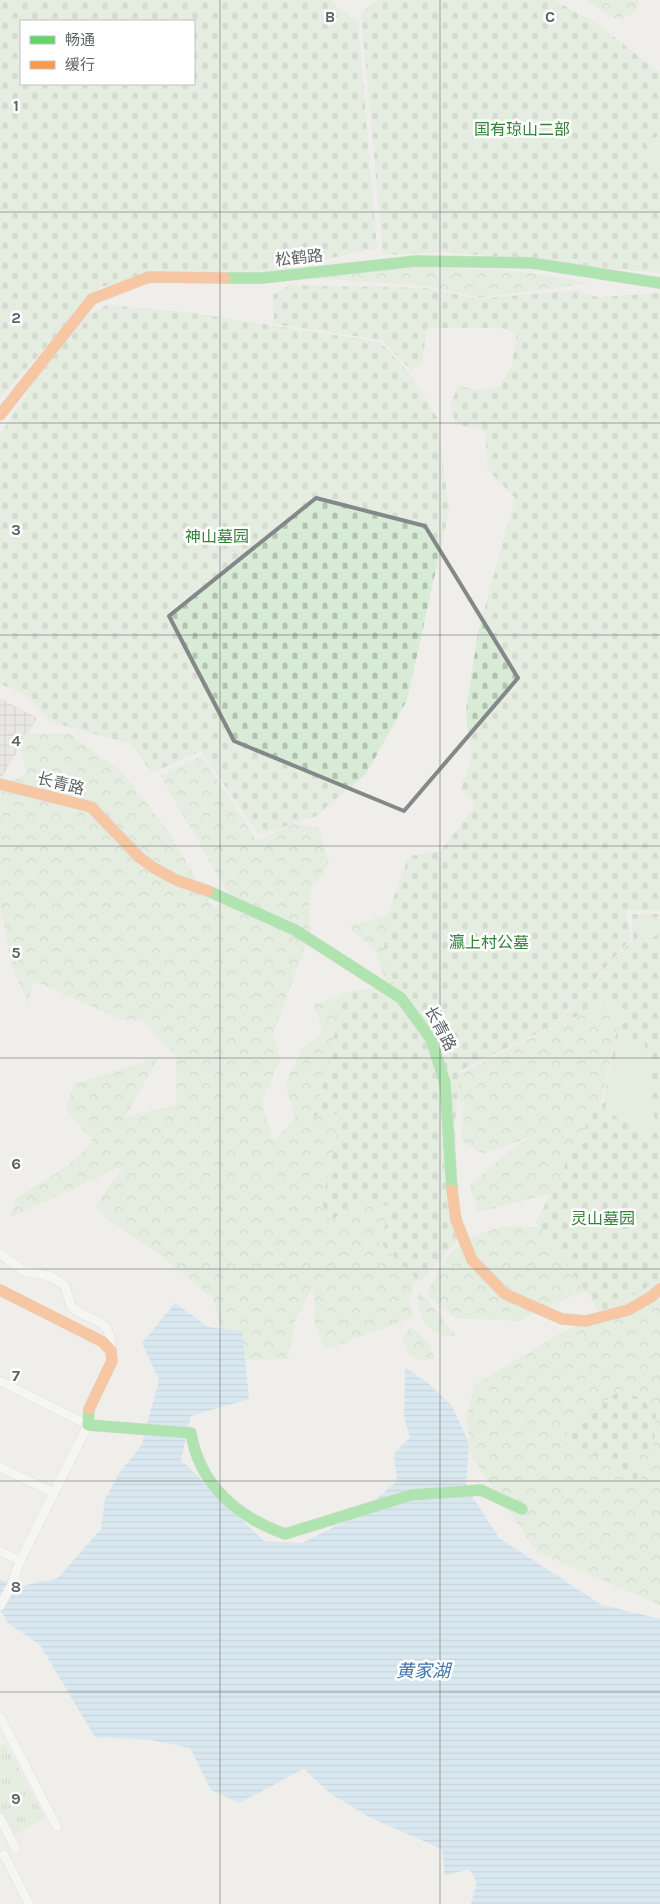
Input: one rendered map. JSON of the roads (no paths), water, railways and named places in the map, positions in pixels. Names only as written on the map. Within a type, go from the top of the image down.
[{"type":"street","name":"松鹤路","points":[[0,415],[92,299],[149,277],[262,278],[416,261],[532,263],[660,283]]},
{"type":"street","name":"长青路","points":[[0,784],[91,807],[112,826],[139,857],[154,868],[176,880],[218,894],[295,930],[401,998],[416,1012],[440,1058],[445,1078],[449,1109],[452,1206],[455,1222],[476,1268],[510,1297],[531,1308],[574,1322],[597,1320],[641,1304],[660,1289]]},
{"type":"street","points":[[0,1254],[22,1270],[52,1277],[65,1286],[71,1306],[104,1324],[109,1330],[112,1361],[88,1410],[88,1425],[20,1561],[13,1582],[0,1606]]},
{"type":"street","points":[[0,1290],[103,1342],[111,1351]]},
{"type":"street","points":[[0,1380],[88,1425],[191,1433],[193,1451],[202,1471],[212,1485],[253,1519],[273,1531],[285,1534],[411,1495],[481,1490],[522,1509]]},
{"type":"street","points":[[0,1467],[54,1493]]},
{"type":"street","points":[[0,1551],[20,1561]]},
{"type":"street","points":[[0,1717],[57,1827]]},
{"type":"street","points":[[0,1740],[9,1736]]},
{"type":"street","points":[[0,1818],[16,1849]]},
{"type":"street","points":[[4,1855],[29,1904]]},
{"type":"water","name":"黄家湖","points":[[175,1303],[208,1327],[242,1331],[249,1399],[191,1416],[181,1460],[264,1541],[302,1543],[356,1516],[397,1481],[394,1454],[410,1437],[404,1418],[405,1368],[427,1382],[452,1406],[469,1443],[466,1487],[499,1538],[602,1605],[660,1619],[660,1904],[471,1904],[477,1882],[469,1869],[445,1876],[442,1849],[369,1817],[331,1794],[304,1769],[239,1803],[211,1790],[190,1748],[151,1740],[95,1737],[40,1645],[8,1623],[0,1609],[0,1579],[18,1587],[58,1578],[101,1529],[105,1499],[120,1472],[141,1446],[159,1380],[142,1343]]},
{"type":"park label","name":"国有琼山二部","points":[[522,129]]},
{"type":"park label","name":"神山墓园","points":[[217,536]]},
{"type":"park label","name":"瀛上村公墓","points":[[489,942]]},
{"type":"park label","name":"灵山墓园","points":[[603,1218]]}]
